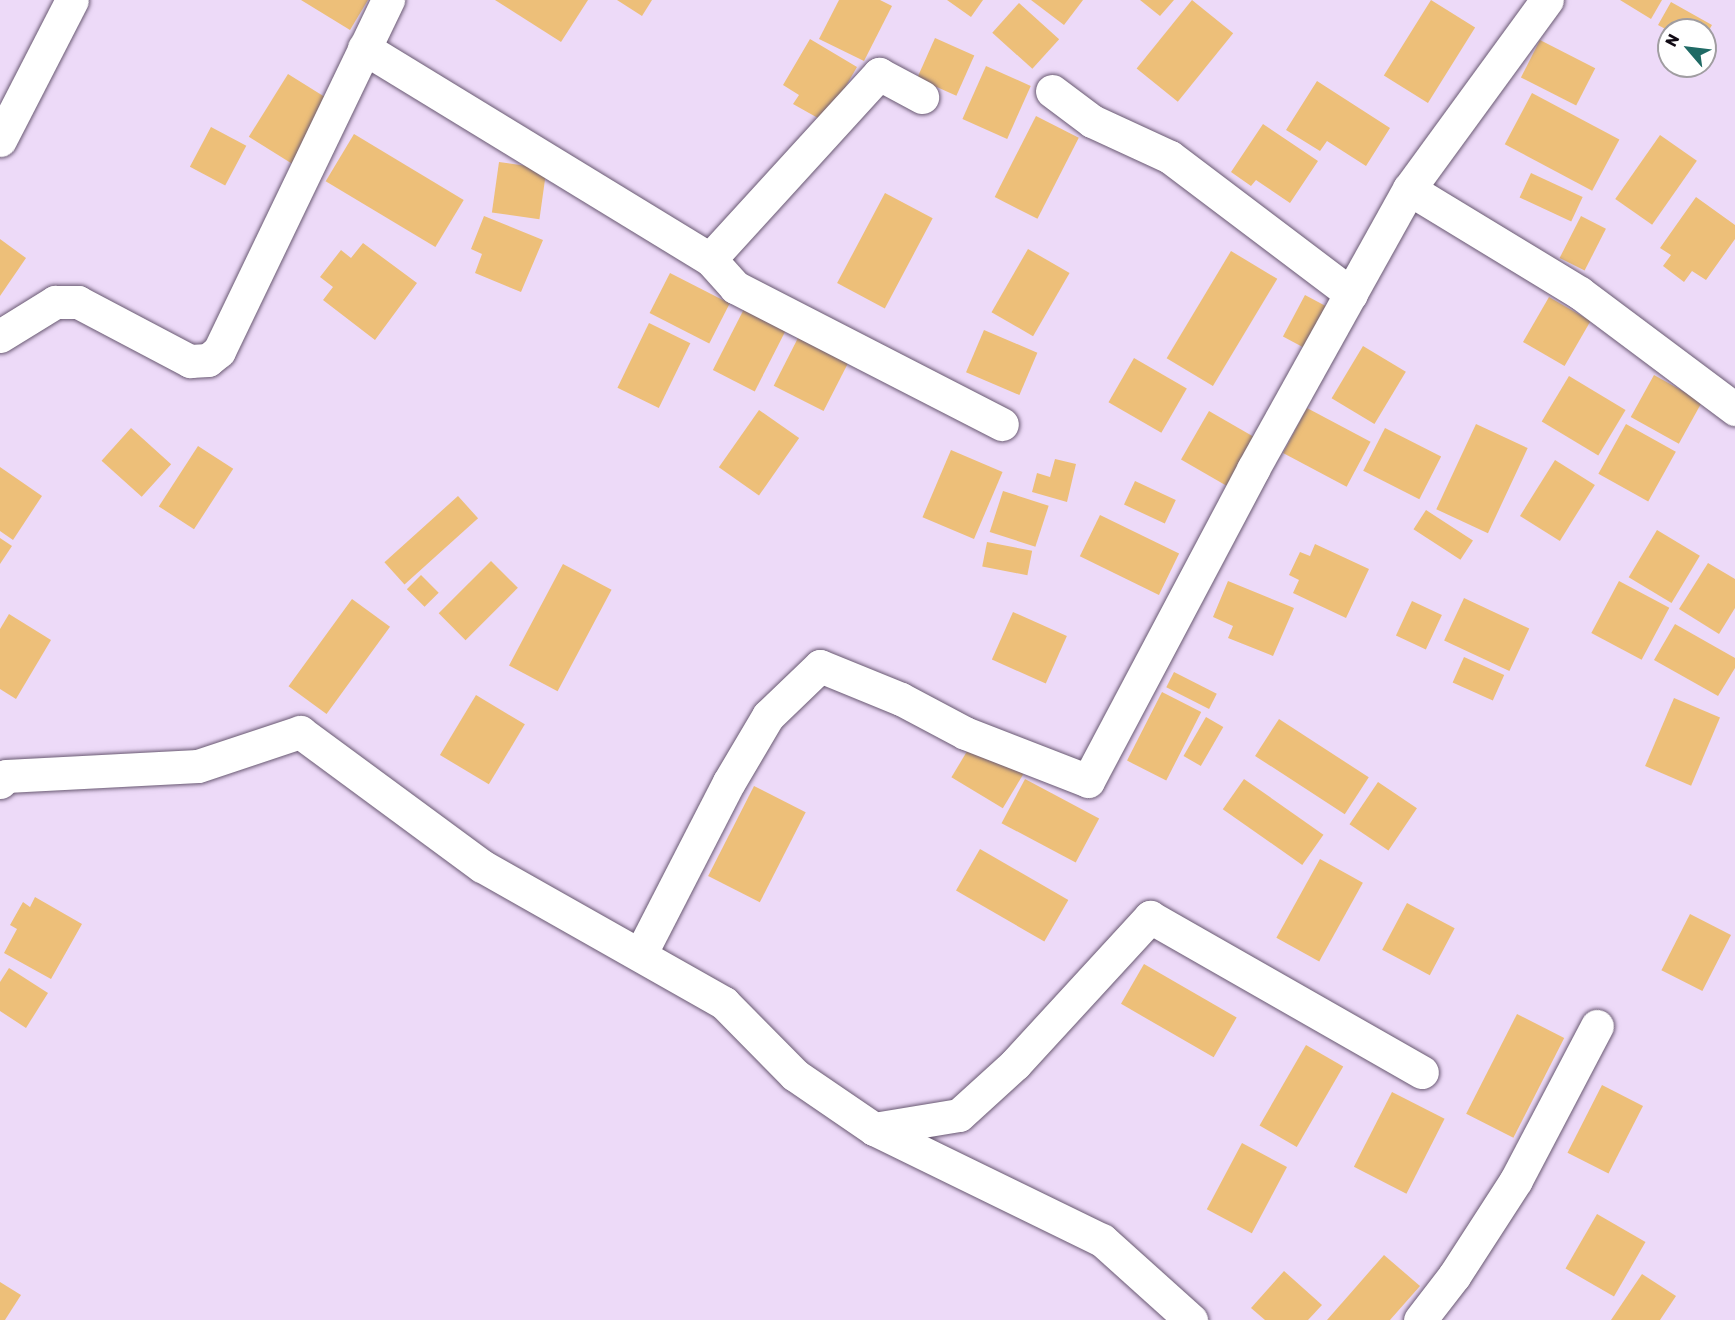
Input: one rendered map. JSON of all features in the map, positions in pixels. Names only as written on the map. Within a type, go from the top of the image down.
[{"type":"street","points":[[0,140],[72,0]]},
{"type":"street","points":[[0,336],[55,302],[78,302],[190,361],[208,360],[219,351],[388,0]]},
{"type":"street","points":[[641,952],[729,782],[768,716],[820,666],[901,699],[965,733],[1088,781],[1252,469],[1409,189],[1538,3]]},
{"type":"street","points":[[364,48],[711,259],[735,287],[1002,424]]},
{"type":"street","points":[[711,259],[879,74],[922,97]]},
{"type":"street","points":[[1052,91],[1092,121],[1170,157],[1351,294]]},
{"type":"street","points":[[1409,189],[1580,293],[1735,409]]},
{"type":"street","points":[[0,782],[6,776],[198,766],[300,732],[482,866],[641,952],[724,1003],[795,1075],[874,1129],[1102,1240],[1191,1320]]},
{"type":"street","points":[[874,1129],[959,1115],[1016,1064],[1150,917],[1422,1072]]},
{"type":"street","points":[[1419,1320],[1454,1276],[1516,1180],[1597,1026]]},
{"type":"building","points":[[301,0],[368,0],[350,30]]},
{"type":"building","points":[[495,0],[588,0],[561,42]]},
{"type":"building","points":[[617,0],[652,0],[642,16]]},
{"type":"building","points":[[839,0],[880,0],[892,6],[864,61],[819,39]]},
{"type":"building","points":[[947,0],[983,0],[971,17]]},
{"type":"building","points":[[1031,0],[1083,0],[1064,25]]},
{"type":"building","points":[[1140,0],[1174,0],[1160,16]]},
{"type":"building","points":[[1192,0],[1233,33],[1178,102],[1137,68]]},
{"type":"building","points":[[1431,0],[1475,28],[1428,103],[1384,75]]},
{"type":"building","points":[[1620,0],[1662,0],[1651,19]]},
{"type":"building","points":[[1671,2],[1700,18],[1662,18]]},
{"type":"building","points":[[1019,3],[1059,39],[1032,69],[992,33]]},
{"type":"building","points":[[935,38],[974,55],[956,96],[917,78]]},
{"type":"building","points":[[810,39],[857,67],[825,122],[793,104],[799,95],[783,85]]},
{"type":"building","points":[[1540,40],[1595,68],[1576,106],[1521,77]]},
{"type":"building","points":[[986,66],[1031,86],[1007,139],[962,119]]},
{"type":"building","points":[[288,74],[332,102],[293,164],[249,137]]},
{"type":"building","points":[[1317,81],[1390,128],[1366,166],[1327,141],[1320,151],[1286,130]]},
{"type":"building","points":[[1532,93],[1619,139],[1592,191],[1505,144]]},
{"type":"building","points":[[1036,116],[1079,138],[1037,219],[995,197]]},
{"type":"building","points":[[1263,124],[1318,161],[1290,203],[1256,180],[1251,186],[1231,172]]},
{"type":"building","points":[[211,127],[246,146],[225,186],[190,167]]},
{"type":"building","points":[[354,134],[464,200],[435,247],[326,181]]},
{"type":"building","points":[[1660,135],[1697,161],[1652,225],[1615,199]]},
{"type":"building","points":[[499,162],[547,169],[539,219],[492,213]]},
{"type":"building","points":[[1531,173],[1583,197],[1571,222],[1520,197]]},
{"type":"building","points":[[885,193],[933,218],[885,308],[837,283]]},
{"type":"building","points":[[1696,197],[1735,225],[1735,239],[1706,280],[1692,271],[1684,282],[1663,266],[1671,255],[1660,248]]},
{"type":"building","points":[[484,216],[543,240],[521,292],[475,273],[482,254],[471,249]]},
{"type":"building","points":[[1581,216],[1606,229],[1585,271],[1560,258]]},
{"type":"building","points":[[0,239],[26,258],[0,296]]},
{"type":"building","points":[[363,243],[417,283],[375,340],[323,300],[333,287],[320,277],[341,250],[351,258]]},
{"type":"building","points":[[1028,249],[1070,273],[1033,336],[992,312]]},
{"type":"building","points":[[1231,251],[1277,279],[1213,386],[1167,358]]},
{"type":"building","points":[[670,273],[730,303],[709,344],[650,313]]},
{"type":"building","points":[[1305,295],[1335,311],[1313,352],[1283,336]]},
{"type":"building","points":[[1549,297],[1591,321],[1565,366],[1523,342]]},
{"type":"building","points":[[746,305],[788,326],[755,391],[713,370]]},
{"type":"building","points":[[649,323],[690,343],[659,408],[617,388]]},
{"type":"building","points":[[984,330],[1037,353],[1019,395],[966,372]]},
{"type":"building","points":[[800,334],[850,359],[824,411],[774,386]]},
{"type":"building","points":[[1363,346],[1406,372],[1374,424],[1332,398]]},
{"type":"building","points":[[1134,358],[1187,388],[1161,433],[1108,402]]},
{"type":"building","points":[[1654,375],[1702,402],[1679,444],[1631,417]]},
{"type":"building","points":[[1569,376],[1626,410],[1598,455],[1542,421]]},
{"type":"building","points":[[1307,408],[1371,442],[1347,487],[1283,453]]},
{"type":"building","points":[[759,410],[799,438],[759,495],[719,467]]},
{"type":"building","points":[[1209,411],[1260,440],[1232,489],[1181,459]]},
{"type":"building","points":[[1476,424],[1528,448],[1488,533],[1436,509]]},
{"type":"building","points":[[1626,424],[1676,452],[1648,501],[1598,474]]},
{"type":"building","points":[[131,428],[171,464],[142,497],[102,461]]},
{"type":"building","points":[[1385,428],[1441,457],[1419,499],[1363,471]]},
{"type":"building","points":[[198,446],[233,469],[194,529],[159,506]]},
{"type":"building","points":[[951,450],[1003,472],[974,539],[922,517]]},
{"type":"building","points":[[1055,459],[1076,464],[1067,502],[1032,492],[1037,473],[1050,477]]},
{"type":"building","points":[[1555,460],[1595,485],[1560,541],[1520,516]]},
{"type":"building","points":[[0,467],[42,496],[13,540],[0,531]]},
{"type":"building","points":[[1135,481],[1176,500],[1165,524],[1124,505]]},
{"type":"building","points":[[1003,491],[1049,506],[1035,547],[990,532]]},
{"type":"building","points":[[458,496],[478,518],[405,585],[384,562]]},
{"type":"building","points":[[1426,510],[1473,540],[1460,560],[1413,529]]},
{"type":"building","points":[[1100,515],[1179,554],[1159,595],[1080,556]]},
{"type":"building","points":[[1657,530],[1700,556],[1672,603],[1629,577]]},
{"type":"building","points":[[0,538],[12,546],[0,564]]},
{"type":"building","points":[[987,542],[1032,551],[1027,575],[982,567]]},
{"type":"building","points":[[1315,544],[1369,569],[1346,618],[1293,593],[1299,580],[1289,575],[1300,552],[1310,556]]},
{"type":"building","points":[[491,561],[518,588],[466,640],[439,613]]},
{"type":"building","points":[[1708,563],[1735,579],[1735,608],[1719,634],[1679,609]]},
{"type":"building","points":[[563,564],[612,590],[558,691],[509,666]]},
{"type":"building","points":[[421,575],[439,593],[425,607],[407,589]]},
{"type":"building","points":[[1228,581],[1294,608],[1273,656],[1228,638],[1233,626],[1213,617]]},
{"type":"building","points":[[1619,581],[1669,608],[1642,660],[1591,633]]},
{"type":"building","points":[[1464,598],[1529,628],[1509,671],[1444,641]]},
{"type":"building","points":[[352,599],[390,627],[327,714],[289,686]]},
{"type":"building","points":[[1412,601],[1442,615],[1426,649],[1396,635]]},
{"type":"building","points":[[1013,612],[1067,636],[1046,684],[992,660]]},
{"type":"building","points":[[9,614],[51,640],[16,699],[0,689],[0,629]]},
{"type":"building","points":[[1675,624],[1735,658],[1735,668],[1718,696],[1654,660]]},
{"type":"building","points":[[1464,657],[1504,675],[1493,700],[1453,683]]},
{"type":"building","points":[[1174,672],[1217,694],[1209,709],[1166,687]]},
{"type":"building","points":[[1162,692],[1201,712],[1166,781],[1127,761]]},
{"type":"building","points":[[476,695],[525,724],[489,784],[440,755]]},
{"type":"building","points":[[1674,698],[1720,718],[1691,786],[1645,766]]},
{"type":"building","points":[[1206,717],[1223,727],[1201,766],[1184,756]]},
{"type":"building","points":[[1279,719],[1369,777],[1345,814],[1255,756]]},
{"type":"building","points":[[972,743],[1023,774],[1003,808],[951,777]]},
{"type":"building","points":[[1025,779],[1099,818],[1076,863],[1002,823]]},
{"type":"building","points":[[1244,779],[1323,835],[1302,865],[1223,809]]},
{"type":"building","points":[[1378,782],[1417,808],[1388,851],[1349,824]]},
{"type":"building","points":[[754,786],[806,812],[760,902],[708,876]]},
{"type":"building","points":[[980,849],[1068,900],[1044,942],[956,891]]},
{"type":"building","points":[[1320,859],[1363,883],[1319,961],[1276,938]]},
{"type":"building","points":[[35,897],[82,924],[51,979],[4,953],[17,929],[10,925],[23,902],[30,907]]},
{"type":"building","points":[[1407,903],[1455,928],[1430,975],[1382,950]]},
{"type":"building","points":[[1690,914],[1731,935],[1702,991],[1661,970]]},
{"type":"building","points":[[1144,964],[1237,1018],[1214,1057],[1121,1004]]},
{"type":"building","points":[[9,968],[48,993],[26,1028],[0,1011],[0,982]]},
{"type":"building","points":[[1517,1014],[1564,1038],[1513,1138],[1466,1114]]},
{"type":"building","points":[[1306,1045],[1343,1066],[1297,1147],[1260,1126]]},
{"type":"building","points":[[1602,1085],[1643,1106],[1608,1174],[1567,1153]]},
{"type":"building","points":[[1392,1092],[1445,1119],[1406,1194],[1354,1167]]},
{"type":"building","points":[[1242,1143],[1287,1167],[1252,1233],[1207,1209]]},
{"type":"building","points":[[1597,1214],[1645,1242],[1614,1297],[1566,1269]]},
{"type":"building","points":[[1384,1255],[1420,1286],[1390,1320],[1327,1320]]},
{"type":"building","points":[[1284,1271],[1322,1305],[1308,1320],[1265,1320],[1251,1308]]},
{"type":"building","points":[[1642,1274],[1676,1296],[1660,1320],[1611,1320]]},
{"type":"building","points":[[0,1282],[21,1295],[5,1320],[0,1320]]}]
